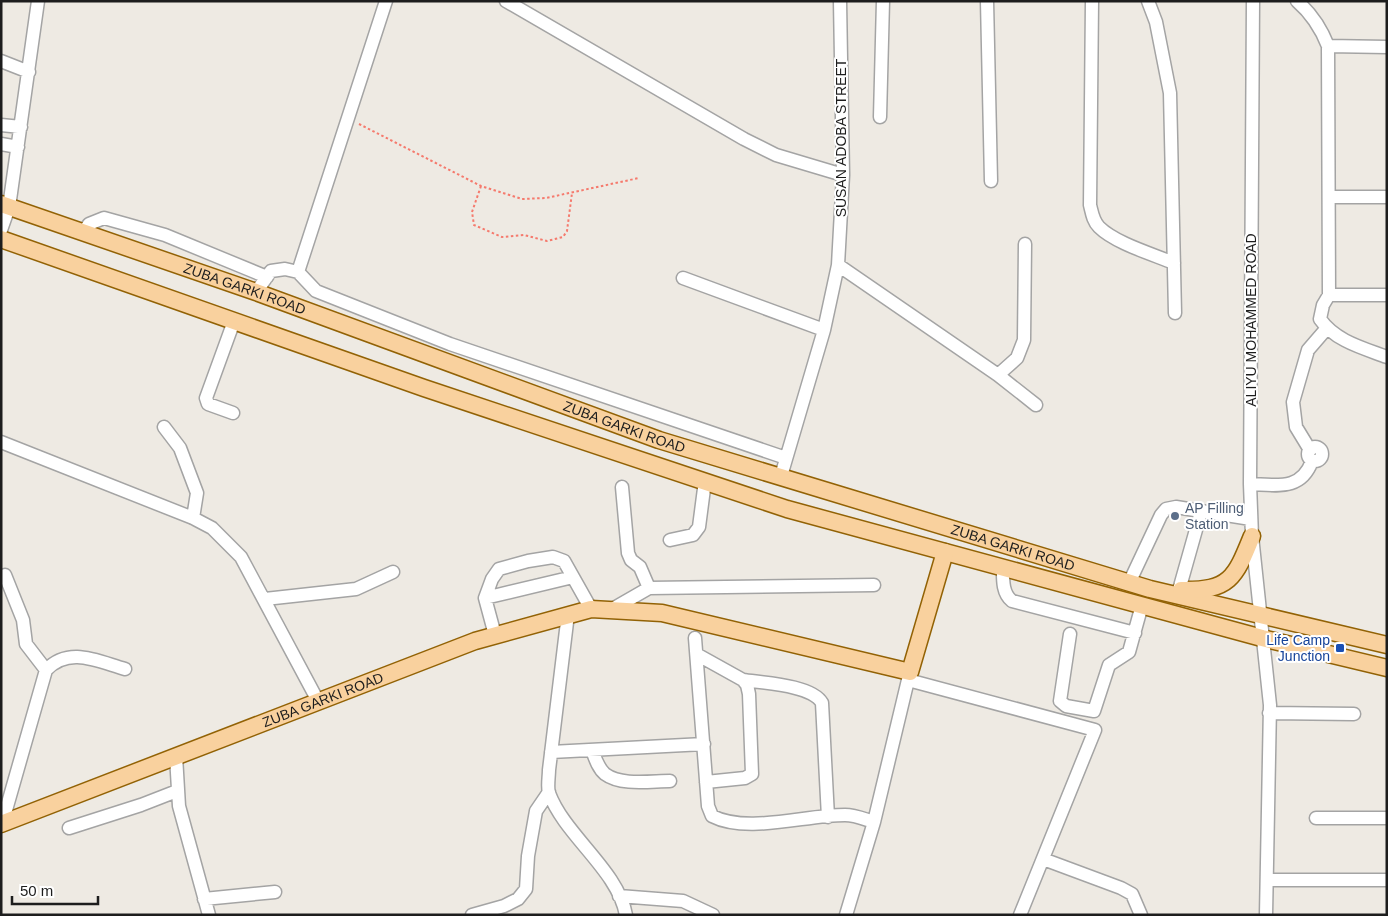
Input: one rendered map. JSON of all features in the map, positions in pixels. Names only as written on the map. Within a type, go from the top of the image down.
[{"type":"main road","name":"ZUBA GARKI ROAD","points":[[5,206],[256,292],[659,440],[1150,589],[1387,645]]},
{"type":"main road","name":"ZUBA GARKI ROAD","points":[[1,240],[424,388],[787,508],[1262,638],[1387,668]]},
{"type":"main road","points":[[1150,589],[1202,590],[1228,580],[1238,570],[1252,536]]},
{"type":"main road","name":"ZUBA GARKI ROAD","points":[[1,824],[318,701],[495,635],[591,609],[662,613],[909,676],[946,552]]},
{"type":"street","points":[[1,230],[18,147],[38,1]]},
{"type":"street","points":[[298,272],[386,1]]},
{"type":"street","points":[[506,1],[744,139],[776,155],[843,175]]},
{"type":"street","name":"SUSAN ADOBA STREET","points":[[780,476],[824,330],[838,265],[843,175],[840,1]]},
{"type":"street","points":[[880,117],[883,1]]},
{"type":"street","points":[[987,1],[991,181]]},
{"type":"street","points":[[1092,1],[1090,205],[1093,217],[1099,227],[1116,238],[1174,263]]},
{"type":"street","points":[[1148,1],[1156,22],[1170,93],[1175,313]]},
{"type":"street","name":"ALIYU MOHAMMED ROAD","points":[[1253,1],[1250,484],[1252,536],[1261,614],[1269,713],[1266,915]]},
{"type":"street","points":[[1297,1],[1308,11],[1321,28],[1328,46],[1329,295],[1323,305],[1320,319],[1327,328],[1345,341],[1387,357]]},
{"type":"street","points":[[1328,46],[1387,47]]},
{"type":"street","points":[[1,61],[29,72]]},
{"type":"street","points":[[1,125],[21,127]]},
{"type":"street","points":[[1,144],[18,147]]},
{"type":"street","points":[[1329,197],[1387,197]]},
{"type":"street","points":[[83,233],[90,224],[104,218],[165,235],[268,277]]},
{"type":"street","points":[[998,375],[1017,358],[1024,340],[1024,244]]},
{"type":"street","points":[[838,265],[998,375],[1036,406]]},
{"type":"street","points":[[256,292],[271,272],[285,269],[298,272],[316,291],[450,344],[786,458]]},
{"type":"street","points":[[683,278],[824,330]]},
{"type":"street","points":[[1329,295],[1387,295]]},
{"type":"street","points":[[233,413],[208,404],[206,398],[234,320]]},
{"type":"street","points":[[1250,484],[1291,484],[1307,473],[1311,455],[1296,427],[1294,402],[1308,350],[1327,328]]},
{"type":"street","points":[[164,426],[180,448],[197,493],[193,518]]},
{"type":"street","points":[[1,442],[193,518],[212,528],[227,540],[241,557],[265,599],[318,701]]},
{"type":"street","points":[[670,540],[693,535],[699,527],[705,481]]},
{"type":"street","points":[[622,488],[628,553],[631,560],[640,567],[649,588]]},
{"type":"street","points":[[1129,582],[1161,515],[1166,509],[1176,508],[1251,518]]},
{"type":"street","points":[[1179,590],[1201,512]]},
{"type":"street","points":[[495,635],[486,598],[492,579],[499,569],[528,561],[553,557],[564,561],[591,609]]},
{"type":"street","points":[[1003,567],[1002,582],[1007,597],[1012,601],[1135,632]]},
{"type":"street","points":[[265,599],[356,589],[393,572]]},
{"type":"street","points":[[5,575],[23,620],[26,644],[46,670]]},
{"type":"street","points":[[486,598],[573,577]]},
{"type":"street","points":[[609,610],[649,588],[874,585]]},
{"type":"street","points":[[1070,634],[1060,701],[1066,706],[1090,712],[1094,711],[1097,707],[1109,665],[1128,652],[1142,605]]},
{"type":"street","points":[[568,614],[551,752],[549,792],[563,818],[624,903],[626,915]]},
{"type":"street","points":[[696,638],[708,806],[712,816],[720,820],[752,822],[854,816],[874,822]]},
{"type":"street","points":[[698,655],[743,680],[813,693],[818,697],[822,703],[828,817]]},
{"type":"street","points":[[1,824],[46,670],[52,663],[64,657],[76,656],[125,669]]},
{"type":"street","points":[[846,915],[874,822],[909,676],[1096,730],[1020,915]]},
{"type":"street","points":[[706,782],[746,778],[752,774],[749,694],[747,685],[743,680]]},
{"type":"street","points":[[1269,713],[1354,714]]},
{"type":"street","points":[[551,752],[704,744]]},
{"type":"street","points":[[592,750],[605,774],[616,779],[670,781]]},
{"type":"street","points":[[176,756],[179,806],[209,915]]},
{"type":"street","points":[[69,828],[141,805],[177,791]]},
{"type":"street","points":[[472,915],[504,906],[518,899],[526,890],[528,856],[536,811],[549,792]]},
{"type":"street","points":[[1316,818],[1387,818]]},
{"type":"street","points":[[1043,860],[1121,888],[1132,894],[1141,915]]},
{"type":"street","points":[[1267,880],[1387,880]]},
{"type":"street","points":[[204,899],[275,892]]},
{"type":"street","points":[[619,896],[683,901],[714,915]]},
{"type":"path","points":[[348,118],[482,186],[522,199],[546,198],[640,178]]},
{"type":"path","points":[[482,186],[472,212],[474,225],[502,238],[524,235],[547,241],[563,237],[567,231],[572,192]]},
{"type":"place","name":"AP Filling Station","points":[[1175,516]]},
{"type":"place","name":"Life Camp Junction","points":[[1340,648]]}]
